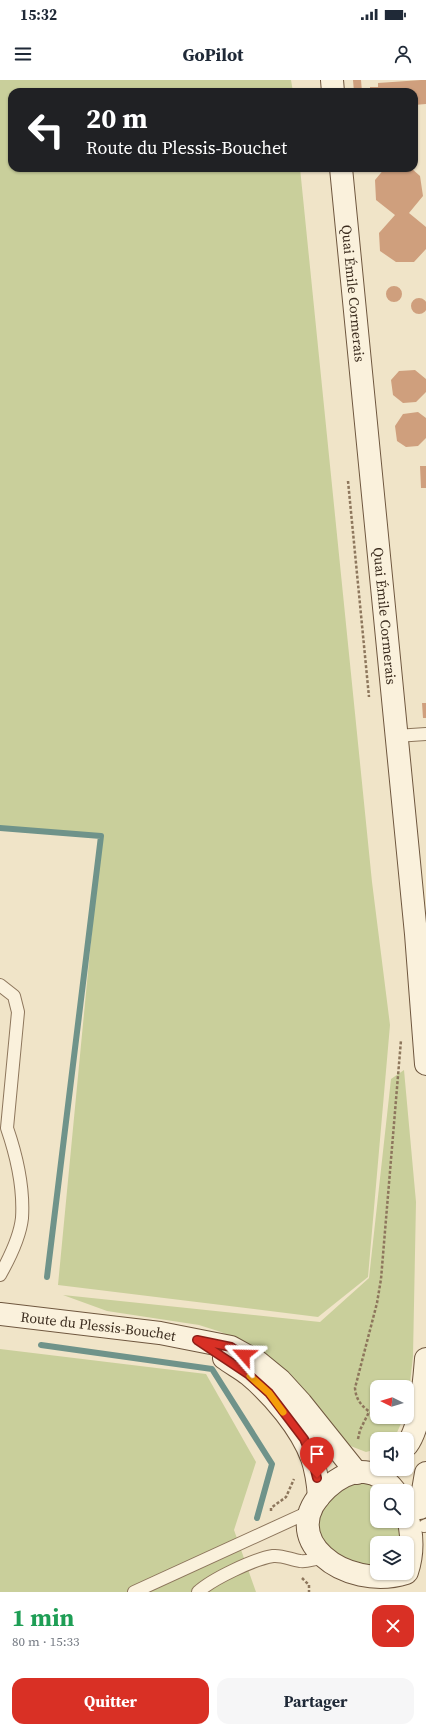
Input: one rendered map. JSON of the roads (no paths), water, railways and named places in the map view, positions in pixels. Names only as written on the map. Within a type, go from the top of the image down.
[{"type":"main road","name":"Quai Émile Cormerais","points":[[341,172],[416,934],[426,1064]]},
{"type":"main road","name":"Route du Plessis-Bouchet","points":[[0,1314],[160,1333],[231,1347],[258,1362],[280,1380],[301,1403],[370,1469]]},
{"type":"main road","name":"Route du Plessis-Bouchet","points":[[197,1340],[248,1374],[269,1393],[304,1439],[312,1458],[317,1478],[315,1504]]},
{"type":"main road","points":[[412,1432],[422,1398],[426,1359]]},
{"type":"main road","points":[[370,1473],[336,1481],[315,1504],[308,1530],[311,1550],[321,1568],[330,1576],[349,1586],[368,1590],[401,1580]]},
{"type":"main road","points":[[414,1561],[419,1554],[423,1526],[426,1473]]},
{"type":"main road","points":[[383,1476],[393,1480],[407,1490],[414,1498],[423,1526],[426,1572]]},
{"type":"lane","points":[[396,736],[426,734]]},
{"type":"lane","points":[[0,984],[14,996],[18,1012],[6,1128],[12,1143],[21,1180],[22,1219],[12,1253],[0,1275]]},
{"type":"lane","points":[[134,1592],[315,1504]]},
{"type":"lane","points":[[198,1592],[205,1586],[228,1573],[274,1556],[288,1557],[321,1568]]},
{"type":"waterway","points":[[0,828],[101,836],[47,1277]]},
{"type":"waterway","points":[[41,1345],[212,1369],[272,1464],[257,1518]]}]
